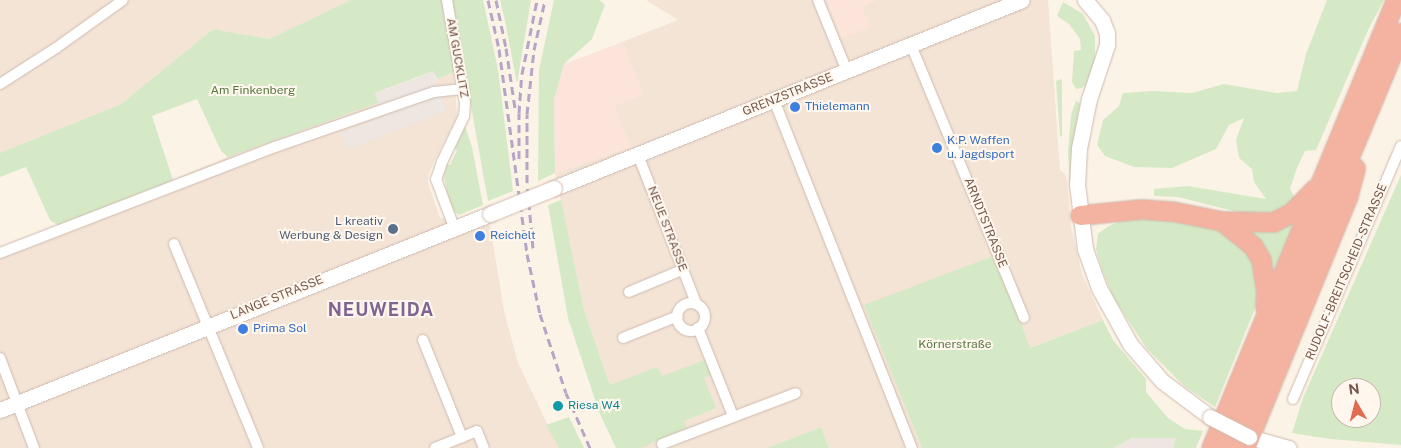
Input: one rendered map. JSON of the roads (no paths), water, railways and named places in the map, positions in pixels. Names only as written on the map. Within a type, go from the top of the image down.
[{"type":"highway","points":[[1211,448],[1396,0]]},
{"type":"highway","points":[[1228,448],[1401,33]]},
{"type":"highway","points":[[1247,443],[1348,195],[1358,158],[1354,144]]},
{"type":"highway","points":[[1080,215],[1141,209],[1172,210],[1222,221],[1273,222],[1291,213],[1323,179]]},
{"type":"highway","points":[[1222,221],[1252,246],[1261,260],[1266,290],[1265,316]]},
{"type":"street","points":[[0,84],[56,48],[123,0]]},
{"type":"street","name":"AM GUCKLITZ","points":[[447,0],[464,89],[464,116],[436,179],[454,227]]},
{"type":"street","points":[[818,0],[847,71]]},
{"type":"street","name":"GRENZSTRASSE","points":[[554,188],[638,156],[1022,0]]},
{"type":"street","points":[[1085,0],[1102,20],[1107,33],[1107,45],[1089,99],[1083,126],[1078,167],[1080,215],[1085,249],[1094,278],[1130,344],[1162,381],[1247,443],[1289,448]]},
{"type":"street","name":"ARNDTSTRASSE","points":[[911,45],[1024,318]]},
{"type":"street","points":[[0,253],[275,147],[434,92],[464,89]]},
{"type":"street","points":[[774,100],[912,448]]},
{"type":"street","name":"RUDOLF-BREITSCHEID-STRASSE","points":[[1293,399],[1401,146]]},
{"type":"street","name":"NEUE STRASSE","points":[[638,156],[696,303]]},
{"type":"street","name":"LANGE STRASSE","points":[[0,410],[554,188]]},
{"type":"street","points":[[174,244],[258,448]]},
{"type":"street","points":[[629,292],[682,270]]},
{"type":"street","points":[[696,303],[702,307],[705,313],[705,320],[698,328],[686,329],[680,324],[678,316],[682,306],[696,303]]},
{"type":"street","points":[[623,338],[678,316]]},
{"type":"street","points":[[698,328],[733,416]]},
{"type":"street","points":[[423,340],[462,437]]},
{"type":"street","points":[[0,358],[34,448]]},
{"type":"street","points":[[662,444],[796,393]]},
{"type":"street","points":[[435,448],[477,431],[484,448]]},
{"type":"railway","points":[[488,0],[499,49],[527,254],[540,314],[566,393],[590,448]]},
{"type":"railway","points":[[496,0],[506,48],[515,108]]},
{"type":"railway","points":[[519,159],[519,113],[522,74],[537,0]]},
{"type":"railway","points":[[533,248],[527,183],[527,114],[534,50],[545,0]]},
{"type":"place","name":"Thielemann","points":[[795,107]]},
{"type":"place","name":"K.P. Waffen u. Jagdsport","points":[[937,148]]},
{"type":"place","name":"L kreativ Werbung & Design","points":[[393,229]]},
{"type":"place","name":"Reichelt","points":[[480,236]]},
{"type":"place","name":"Prima Sol","points":[[243,329]]},
{"type":"place","name":"Riesa W4","points":[[558,406]]},
{"type":"district","name":"NEUWEIDA","points":[[381,310]]},
{"type":"park label","name":"Am Finkenberg","points":[[253,91]]},
{"type":"park label","name":"Körnerstraße","points":[[955,345]]}]
